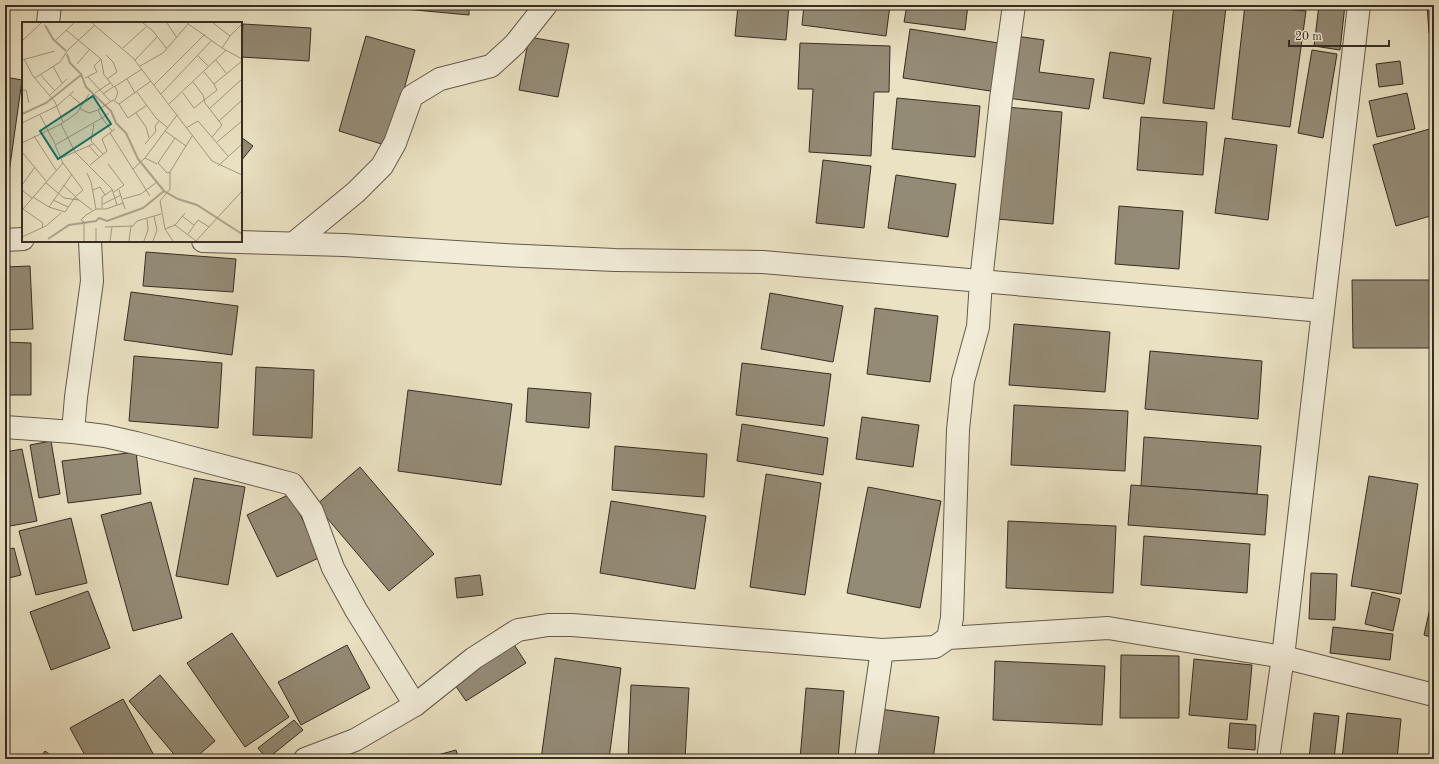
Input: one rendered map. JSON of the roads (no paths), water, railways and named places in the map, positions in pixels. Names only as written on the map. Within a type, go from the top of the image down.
[{"type":"street","points":[[48,22],[50,5]]},
{"type":"street","points":[[294,243],[356,192],[382,166],[395,143],[412,96],[440,79],[490,66],[515,44],[546,5]]},
{"type":"street","points":[[948,638],[952,618],[958,430],[963,381],[978,327],[981,281],[1001,99],[1014,5]]},
{"type":"street","points":[[1268,759],[1283,657],[1359,5]]},
{"type":"street","points":[[5,240],[22,239]]},
{"type":"street","points":[[73,432],[76,397],[92,281],[90,242]]},
{"type":"street","points":[[242,242],[344,245],[615,260],[763,262],[1323,311]]},
{"type":"street","points":[[5,427],[105,436],[292,484],[312,511],[333,568],[356,610],[415,705]]},
{"type":"street","points":[[318,756],[355,740],[415,705],[474,658],[518,630],[548,625],[572,625],[882,650],[935,647],[948,638],[1108,628],[1283,657],[1434,695]]},
{"type":"street","points":[[866,759],[882,650]]}]
